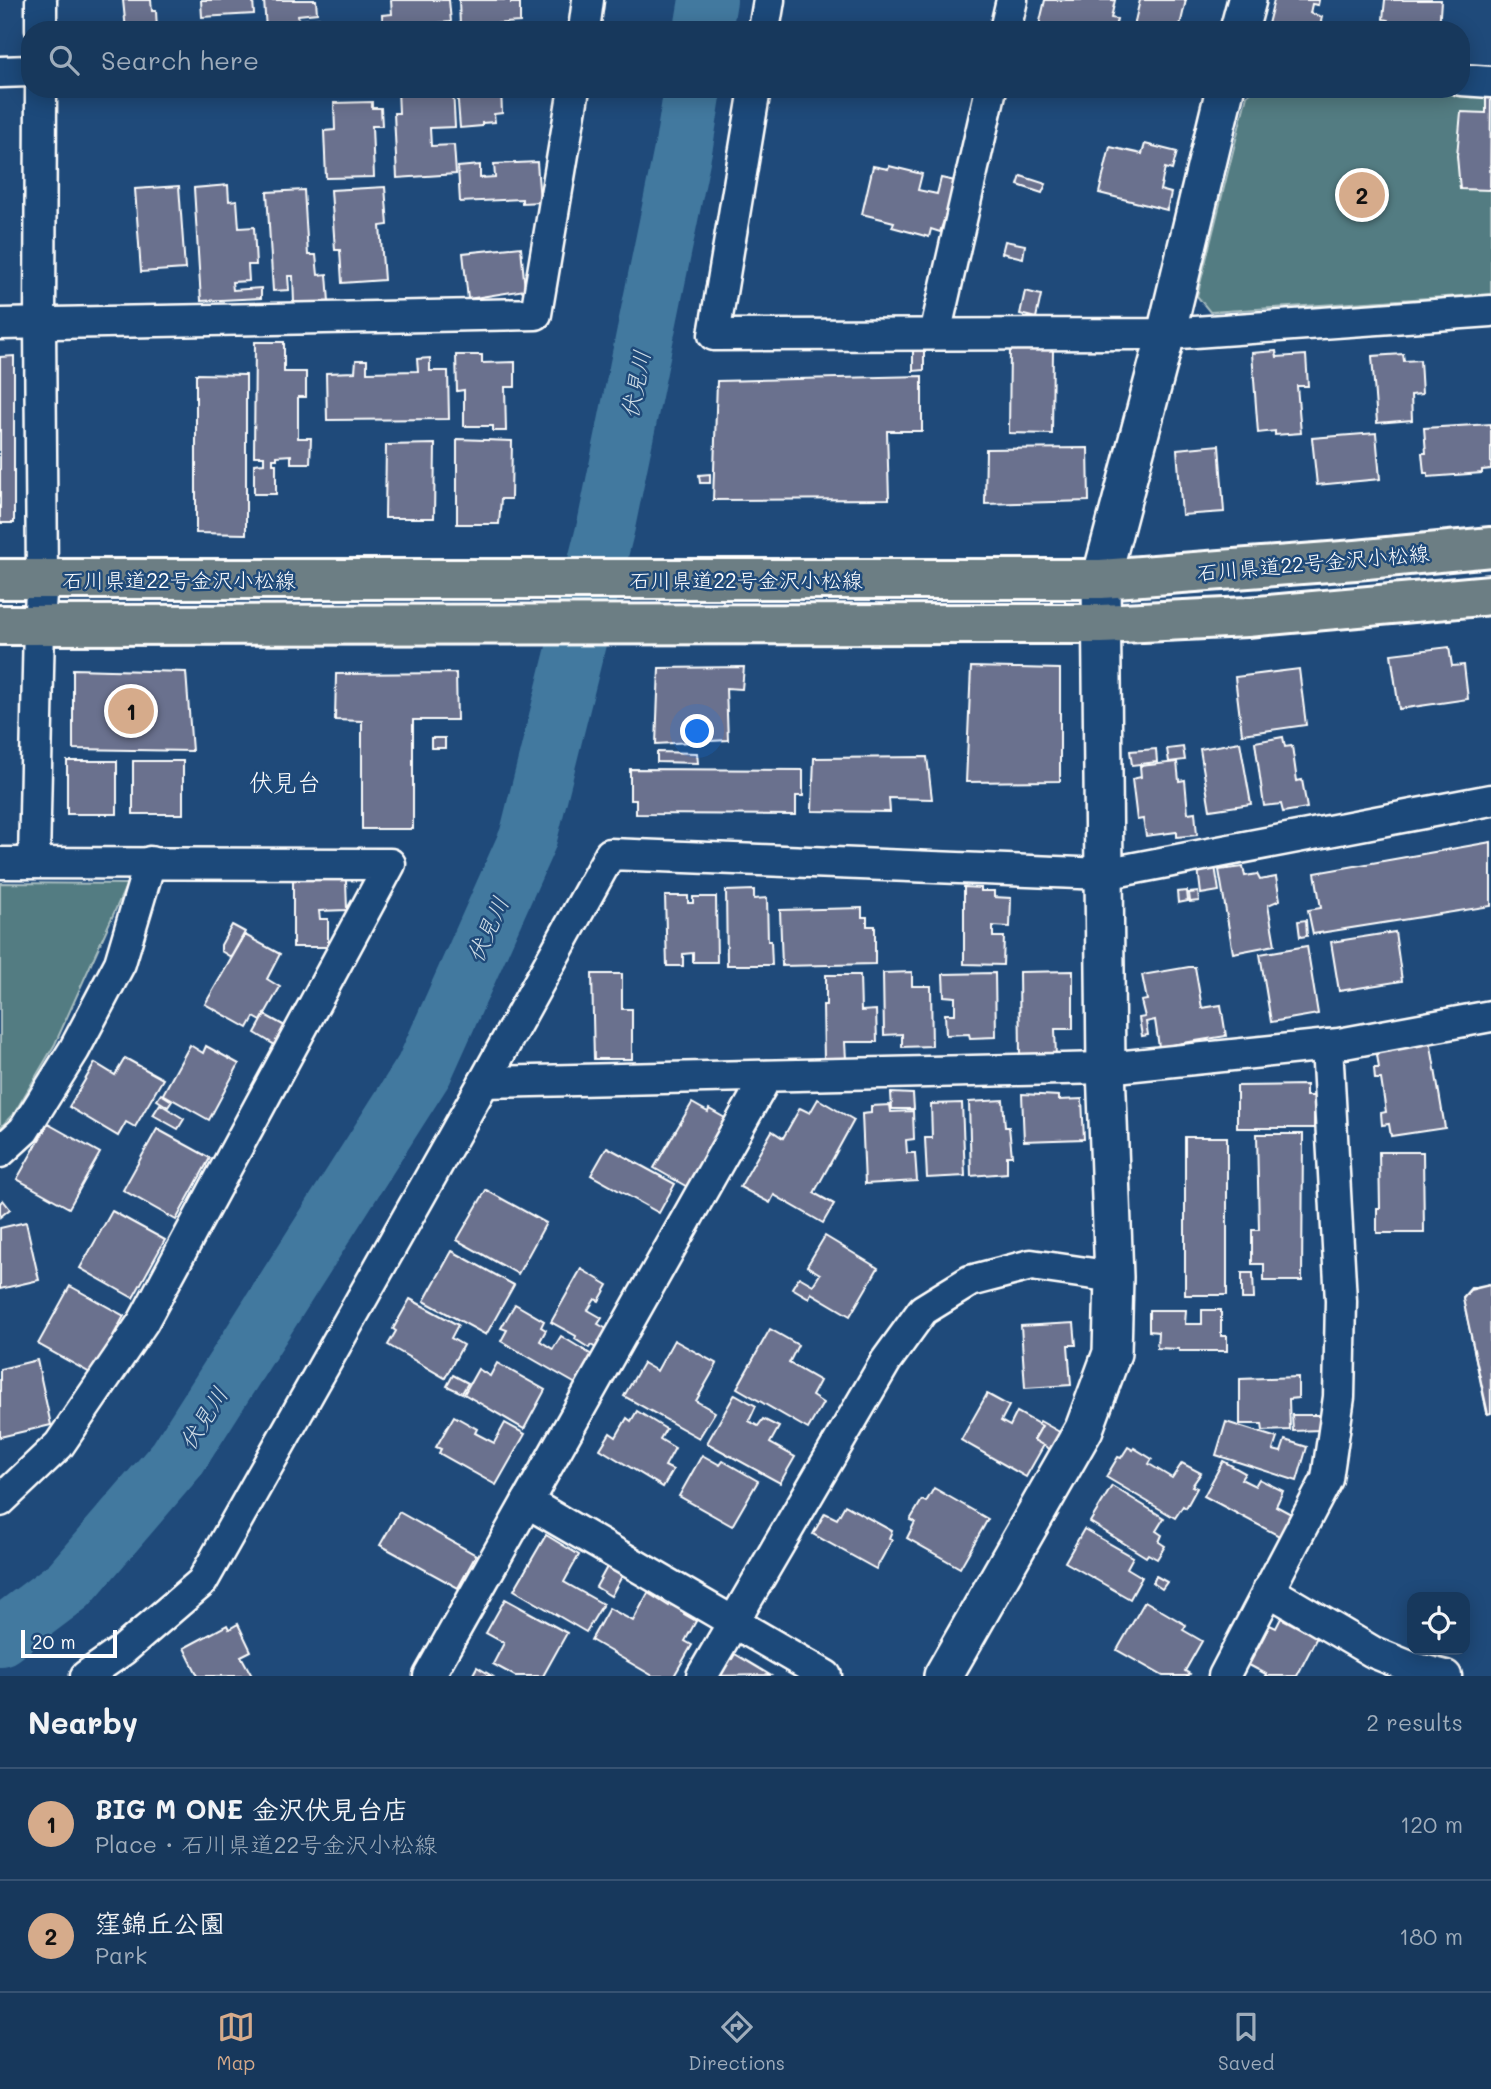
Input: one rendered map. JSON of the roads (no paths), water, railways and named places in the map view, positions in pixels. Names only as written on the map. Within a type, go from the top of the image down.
[{"type":"main road","name":"石川県道22号金沢小松線","points":[[0,579],[1101,579],[1491,547]]},
{"type":"main road","points":[[0,625],[1101,624],[1247,617],[1491,595]]},
{"type":"street","points":[[41,0],[41,21]]},
{"type":"street","points":[[585,21],[588,0]]},
{"type":"street","points":[[766,21],[769,0]]},
{"type":"street","points":[[1007,21],[1012,0]]},
{"type":"street","points":[[1242,21],[1247,0]]},
{"type":"street","points":[[0,72],[21,71]]},
{"type":"street","points":[[1470,81],[1491,82]]},
{"type":"street","points":[[34,862],[42,579],[41,98]]},
{"type":"street","points":[[0,324],[536,314],[572,98]]},
{"type":"street","points":[[754,98],[714,335],[1166,334],[1491,311]]},
{"type":"street","points":[[935,334],[989,98]]},
{"type":"street","points":[[943,1676],[1084,1429],[1112,1353],[1114,1277],[1106,1068],[1101,579],[1166,334],[1223,98]]},
{"type":"street","points":[[86,1676],[126,1663],[202,1582],[610,854],[1104,874],[1491,800]]},
{"type":"street","points":[[0,1152],[24,1130],[75,1050],[120,963],[150,862]]},
{"type":"street","points":[[0,863],[390,864],[143,1322],[59,1445],[0,1501]]},
{"type":"street","points":[[484,1082],[1106,1068],[1327,1045],[1491,1016]]},
{"type":"street","points":[[1224,1676],[1326,1479],[1339,1397],[1341,1301],[1327,1045]]},
{"type":"street","points":[[429,1676],[767,1076]]},
{"type":"street","points":[[702,1676],[886,1362],[923,1310],[970,1281],[1031,1265],[1114,1277]]},
{"type":"street","points":[[527,1502],[826,1676]]},
{"type":"street","points":[[1268,1590],[1373,1652],[1410,1667],[1444,1676]]},
{"type":"waterway","name":"伏見川","points":[[704,21],[708,0]]},
{"type":"waterway","name":"伏見川","points":[[0,1637],[69,1585],[177,1459],[424,1070],[528,838],[606,526],[692,98]]},
{"type":"place","name":"窪錦丘公園","points":[[1362,195]]},
{"type":"place","name":"BIG M ONE 金沢伏見台店","points":[[131,711]]},
{"type":"district","name":"伏見台","points":[[285,781]]}]
